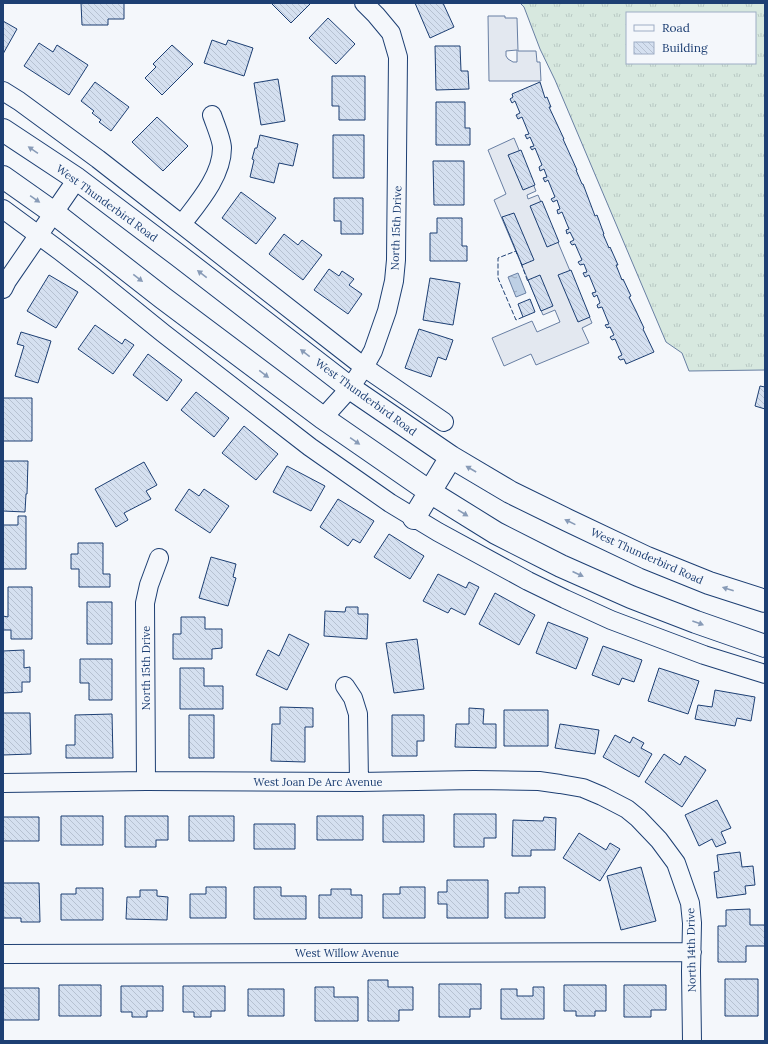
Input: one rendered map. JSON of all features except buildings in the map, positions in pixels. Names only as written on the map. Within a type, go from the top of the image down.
[{"type":"main road","name":"West Thunderbird Road","points":[[3,130],[77,179],[350,388],[451,457],[510,492],[647,558],[709,583],[765,601]]},
{"type":"main road","points":[[3,177],[54,213],[163,298],[323,418],[430,492],[496,533],[561,566],[631,597],[765,646]]},
{"type":"main road","points":[[414,518],[451,457]]},
{"type":"street","name":"North 15th Drive","points":[[323,418],[350,388],[373,351],[387,311],[394,281],[396,260],[398,57],[390,33],[364,3]]},
{"type":"street","name":"West Thunderbird Road","points":[[3,91],[98,159],[364,367],[444,422]]},
{"type":"street","points":[[182,224],[208,189],[218,170],[222,147],[212,116]]},
{"type":"street","points":[[3,289],[77,179]]},
{"type":"street","points":[[3,209],[95,278],[163,333],[310,447],[384,499],[414,518],[528,581],[591,611],[630,628],[704,655],[765,674]]},
{"type":"street","name":"North 15th Drive","points":[[146,781],[146,602],[148,585],[159,558]]},
{"type":"street","points":[[345,686],[353,698],[358,714],[359,782]]},
{"type":"street","name":"West Joan De Arc Avenue","points":[[3,783],[146,781],[359,782],[474,780],[546,782],[583,788],[627,809]]},
{"type":"street","name":"North 14th Drive","points":[[627,809],[659,840],[676,863],[690,903],[692,923],[692,1041]]},
{"type":"street","name":"West Willow Avenue","points":[[3,954],[692,952]]},
{"type":"green space","points":[[520,3],[765,3],[765,370],[689,371],[682,353],[666,342],[555,80],[540,49],[524,7]]},
{"type":"shaded area","points":[[488,16],[517,18],[518,51],[536,51],[537,62],[540,62],[541,81],[489,81]],"holes":[[[517,50],[517,62],[513,62],[508,59],[506,56],[506,51]]]},
{"type":"shaded area","points":[[514,138],[536,191],[527,195],[528,199],[538,195],[592,323],[582,328],[589,343],[536,365],[531,354],[504,366],[492,338],[532,321],[537,332],[560,322],[555,310],[543,315],[494,200],[506,194],[488,150]]},
{"type":"water","points":[[518,273],[526,293],[516,297],[508,277]]},
{"type":"fence","points":[[517,254],[516,251],[498,258],[498,278],[516,320],[523,317]]},
{"type":"fence","points":[[521,263],[528,282]]}]
